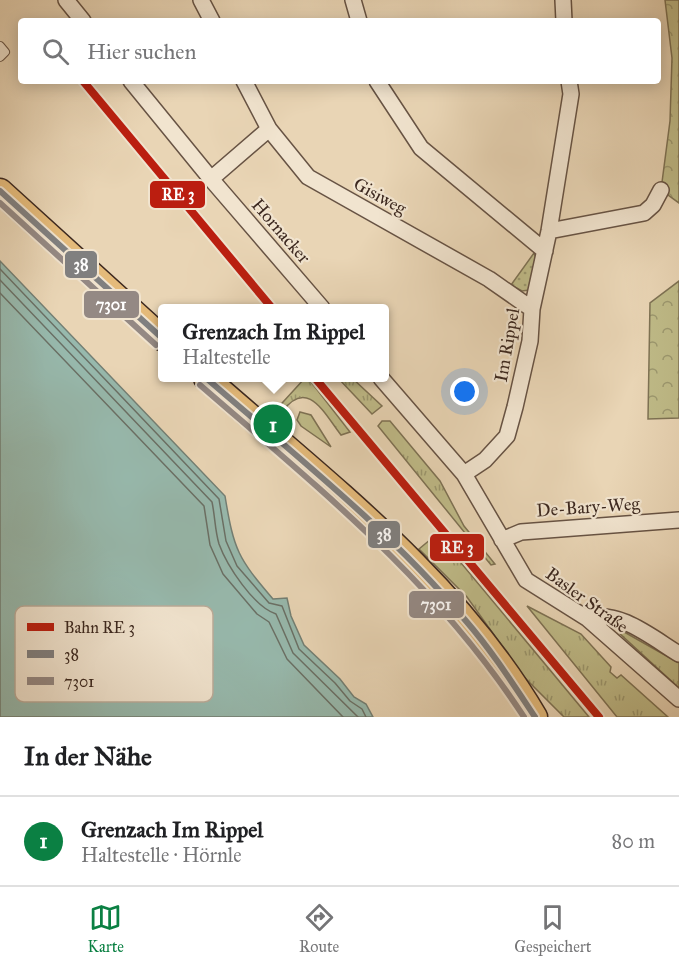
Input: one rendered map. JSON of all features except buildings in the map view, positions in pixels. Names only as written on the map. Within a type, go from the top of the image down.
[{"type":"main road","points":[[0,191],[158,334]]},
{"type":"main road","points":[[211,382],[330,485],[425,573],[474,629],[517,686],[535,717]]},
{"type":"street","points":[[66,0],[81,18]]},
{"type":"street","points":[[201,0],[210,18]]},
{"type":"street","points":[[353,0],[358,18]]},
{"type":"street","points":[[563,0],[564,18]]},
{"type":"street","name":"Hornacker","points":[[133,84],[210,179],[318,304]]},
{"type":"street","name":"Gisiweg","points":[[246,84],[269,129],[308,177],[489,279],[532,309]]},
{"type":"street","points":[[379,84],[421,148],[545,251]]},
{"type":"street","name":"Im Rippel","points":[[464,474],[485,460],[507,436],[530,341],[532,309],[549,231],[571,94],[569,84]]},
{"type":"street","points":[[210,179],[269,129]]},
{"type":"street","points":[[549,231],[644,213],[653,205],[661,190]]},
{"type":"street","points":[[384,382],[464,474],[502,540]]},
{"type":"street","name":"De-Bary-Weg","points":[[502,540],[521,532],[679,520]]},
{"type":"street","name":"Basler Straße","points":[[502,540],[526,580],[588,620],[679,699]]},
{"type":"street","points":[[588,620],[597,616],[615,618],[679,654]]},
{"type":"lane","points":[[0,46],[5,52],[0,57]]},
{"type":"green space","points":[[665,0],[679,0],[679,203],[661,190],[670,121],[672,58]]},
{"type":"green space","points":[[534,253],[537,260],[529,290],[522,291],[511,285]]},
{"type":"green space","points":[[679,281],[679,418],[648,419],[650,303]]},
{"type":"green space","points":[[301,382],[311,382],[350,432],[341,435],[321,409],[307,398],[299,398],[291,402],[282,412],[283,422],[273,413]]},
{"type":"green space","points":[[342,382],[356,382],[382,406],[372,414]]},
{"type":"green space","points":[[300,412],[311,415],[331,447],[301,426],[297,420]]},
{"type":"green space","points":[[382,421],[390,421],[440,481],[464,526],[495,564],[491,565],[378,426]]},
{"type":"green space","points":[[437,534],[589,717],[564,717],[524,677],[467,597],[419,549]]},
{"type":"green space","points":[[527,606],[581,634],[611,667],[610,672],[617,678],[621,675],[668,717],[617,717]]},
{"type":"green space","points":[[619,629],[679,663],[679,688],[618,632]]},
{"type":"water","points":[[0,261],[225,496],[231,530],[245,563],[273,599],[287,598],[291,616],[304,645],[340,679],[354,697],[366,704],[373,717],[0,717]]},
{"type":"transit line","points":[[85,84],[269,304]]},
{"type":"transit line","name":"38","points":[[0,191],[158,334]]},
{"type":"transit line","name":"7301","points":[[0,203],[156,345]]},
{"type":"transit line","name":"38","points":[[211,382],[341,494],[406,555],[476,632],[535,717]]},
{"type":"transit line","points":[[318,382],[599,717]]},
{"type":"transit line","name":"7301","points":[[200,385],[374,539],[453,623],[524,717]]},
{"type":"place","name":"Grenzach Im Rippel","points":[[273,424]]}]
